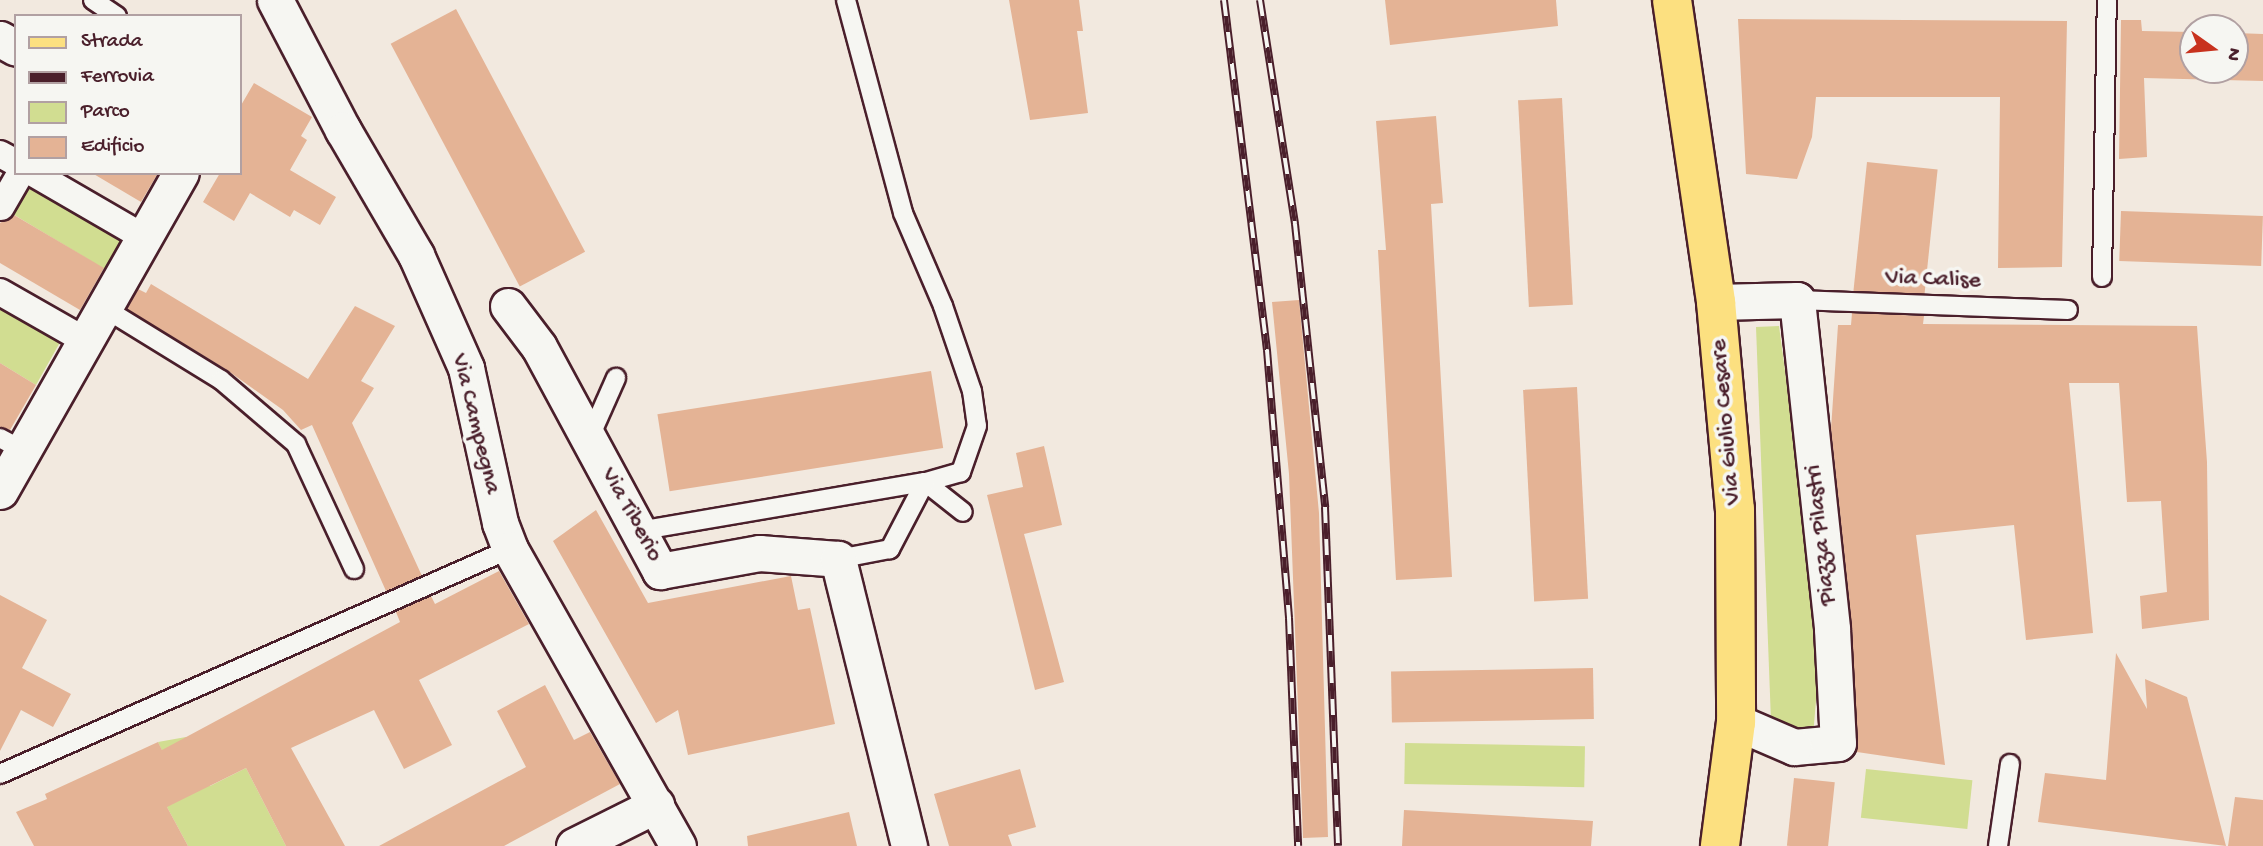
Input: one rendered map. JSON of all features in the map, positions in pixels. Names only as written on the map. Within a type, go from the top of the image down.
[{"type":"main road","name":"Via Giulio Cesare","points":[[1672,0],[1716,302],[1735,509],[1736,722],[1720,846]]},
{"type":"street","name":"Via Campegna","points":[[275,0],[343,130],[416,255],[466,368],[500,523],[510,549],[678,846]]},
{"type":"street","points":[[1,207],[20,175]]},
{"type":"street","points":[[36,175],[145,237]]},
{"type":"street","points":[[0,491],[12,444],[86,341],[180,175]]},
{"type":"street","points":[[0,292],[86,341]]},
{"type":"street","points":[[1716,302],[1797,300]]},
{"type":"street","name":"Piazza Pilastri","points":[[1736,722],[1794,747],[1838,743],[1832,629],[1797,300]]},
{"type":"street","name":"Via Tiberio","points":[[508,306],[539,347],[660,571],[759,552],[838,559]]},
{"type":"street","points":[[838,559],[909,846]]},
{"type":"street","points":[[574,846],[656,804]]},
{"type":"lane","points":[[93,0],[114,14]]},
{"type":"lane","points":[[638,531],[925,482],[961,472],[977,426],[972,391],[943,306],[902,213],[846,0]]},
{"type":"lane","points":[[2102,277],[2107,0]]},
{"type":"lane","name":"Via Calise","points":[[1797,300],[2068,310]]},
{"type":"lane","points":[[104,308],[221,380],[296,444],[354,569]]},
{"type":"lane","points":[[589,439],[616,378]]},
{"type":"lane","points":[[925,482],[963,512]]},
{"type":"lane","points":[[838,559],[890,549],[925,482]]},
{"type":"lane","points":[[0,774],[510,549]]},
{"type":"lane","points":[[1998,846],[2010,764]]},
{"type":"green space","points":[[31,176],[127,234],[105,270],[9,212]]},
{"type":"green space","points":[[0,299],[63,337],[36,385],[0,363]]},
{"type":"green space","points":[[1779,326],[1821,641],[1813,736],[1771,721],[1756,327]]},
{"type":"green space","points":[[186,737],[210,786],[246,768],[286,846],[188,846],[161,796],[179,787],[158,742]]},
{"type":"green space","points":[[1405,743],[1585,746],[1584,787],[1404,784]]},
{"type":"green space","points":[[1866,769],[1972,780],[1967,829],[1861,818]]},
{"type":"building","points":[[1009,0],[1079,0],[1083,31],[1077,31],[1088,113],[1030,120]]},
{"type":"building","points":[[1385,0],[1556,0],[1558,26],[1390,45]]},
{"type":"building","points":[[456,9],[585,252],[520,287],[391,44]]},
{"type":"building","points":[[1738,19],[2067,21],[2062,267],[1998,268],[2000,97],[1816,97],[1812,137],[1797,179],[1746,174]]},
{"type":"building","points":[[2121,20],[2141,20],[2142,31],[2179,32],[2179,79],[2144,78],[2147,157],[2119,159]]},
{"type":"building","points":[[2249,34],[2263,34],[2263,81],[2249,81]]},
{"type":"building","points":[[254,83],[312,117],[301,136],[307,140],[290,170],[336,197],[320,225],[294,210],[290,217],[250,193],[234,221],[203,202],[219,175],[242,175],[242,104]]},
{"type":"building","points":[[1562,98],[1573,305],[1529,307],[1518,100]]},
{"type":"building","points":[[1436,116],[1443,203],[1431,204],[1452,577],[1396,580],[1378,250],[1386,250],[1376,121]]},
{"type":"building","points":[[1867,162],[1938,169],[1924,299],[1853,291]]},
{"type":"building","points":[[95,175],[157,175],[141,202]]},
{"type":"building","points":[[2121,211],[2263,216],[2261,266],[2119,261]]},
{"type":"building","points":[[14,215],[104,268],[80,310],[0,263],[0,223]]},
{"type":"building","points":[[151,284],[308,379],[355,306],[395,326],[361,381],[374,388],[352,423],[422,576],[386,591],[312,425],[301,430],[283,410],[227,370],[127,309],[138,289],[146,293]]},
{"type":"building","points":[[1299,300],[1319,513],[1328,837],[1303,838],[1289,474],[1272,302]]},
{"type":"building","points":[[1852,313],[1924,316],[1923,324],[2197,326],[2207,462],[2209,620],[2142,629],[2140,596],[2167,592],[2161,501],[2127,502],[2119,383],[2069,383],[2093,633],[2026,640],[2014,525],[1916,535],[1945,765],[1857,752],[1852,627],[1831,429],[1838,325],[1851,325]]},
{"type":"building","points":[[0,363],[36,385],[10,430],[0,427]]},
{"type":"building","points":[[931,371],[943,448],[670,491],[657,414]]},
{"type":"building","points":[[1577,387],[1588,599],[1534,602],[1523,390]]},
{"type":"building","points":[[1044,446],[1062,525],[1024,534],[1064,682],[1035,690],[987,495],[1023,487],[1016,453]]},
{"type":"building","points":[[596,510],[648,603],[791,576],[798,610],[810,608],[835,724],[688,755],[678,710],[656,723],[553,541]]},
{"type":"building","points":[[499,571],[529,624],[419,680],[452,745],[404,769],[374,710],[291,748],[345,846],[286,846],[246,768],[167,807],[188,846],[34,846],[16,812],[47,799],[45,794],[158,742],[162,750],[400,622],[396,612],[431,596],[435,604]]},
{"type":"building","points":[[0,595],[47,620],[22,668],[71,694],[53,727],[21,710],[0,751]]},
{"type":"building","points":[[2116,653],[2147,709],[2145,679],[2187,697],[2226,846],[2038,822],[2045,773],[2106,780]]},
{"type":"building","points":[[1593,668],[1594,719],[1392,723],[1391,672]]},
{"type":"building","points":[[545,685],[574,740],[590,732],[620,784],[504,846],[379,846],[526,767],[497,711]]},
{"type":"building","points":[[1020,769],[1036,827],[1008,835],[1012,846],[949,846],[934,794]]},
{"type":"building","points":[[1794,778],[1835,782],[1828,846],[1787,846]]},
{"type":"building","points":[[2235,797],[2263,800],[2263,846],[2228,846]]},
{"type":"building","points":[[1404,810],[1593,821],[1591,846],[1402,846]]},
{"type":"building","points":[[849,812],[857,846],[748,846],[747,836]]},
{"type":"railway","points":[[1224,0],[1267,350],[1289,618],[1298,846]]},
{"type":"railway","points":[[1260,0],[1295,224],[1325,507],[1338,846]]}]
